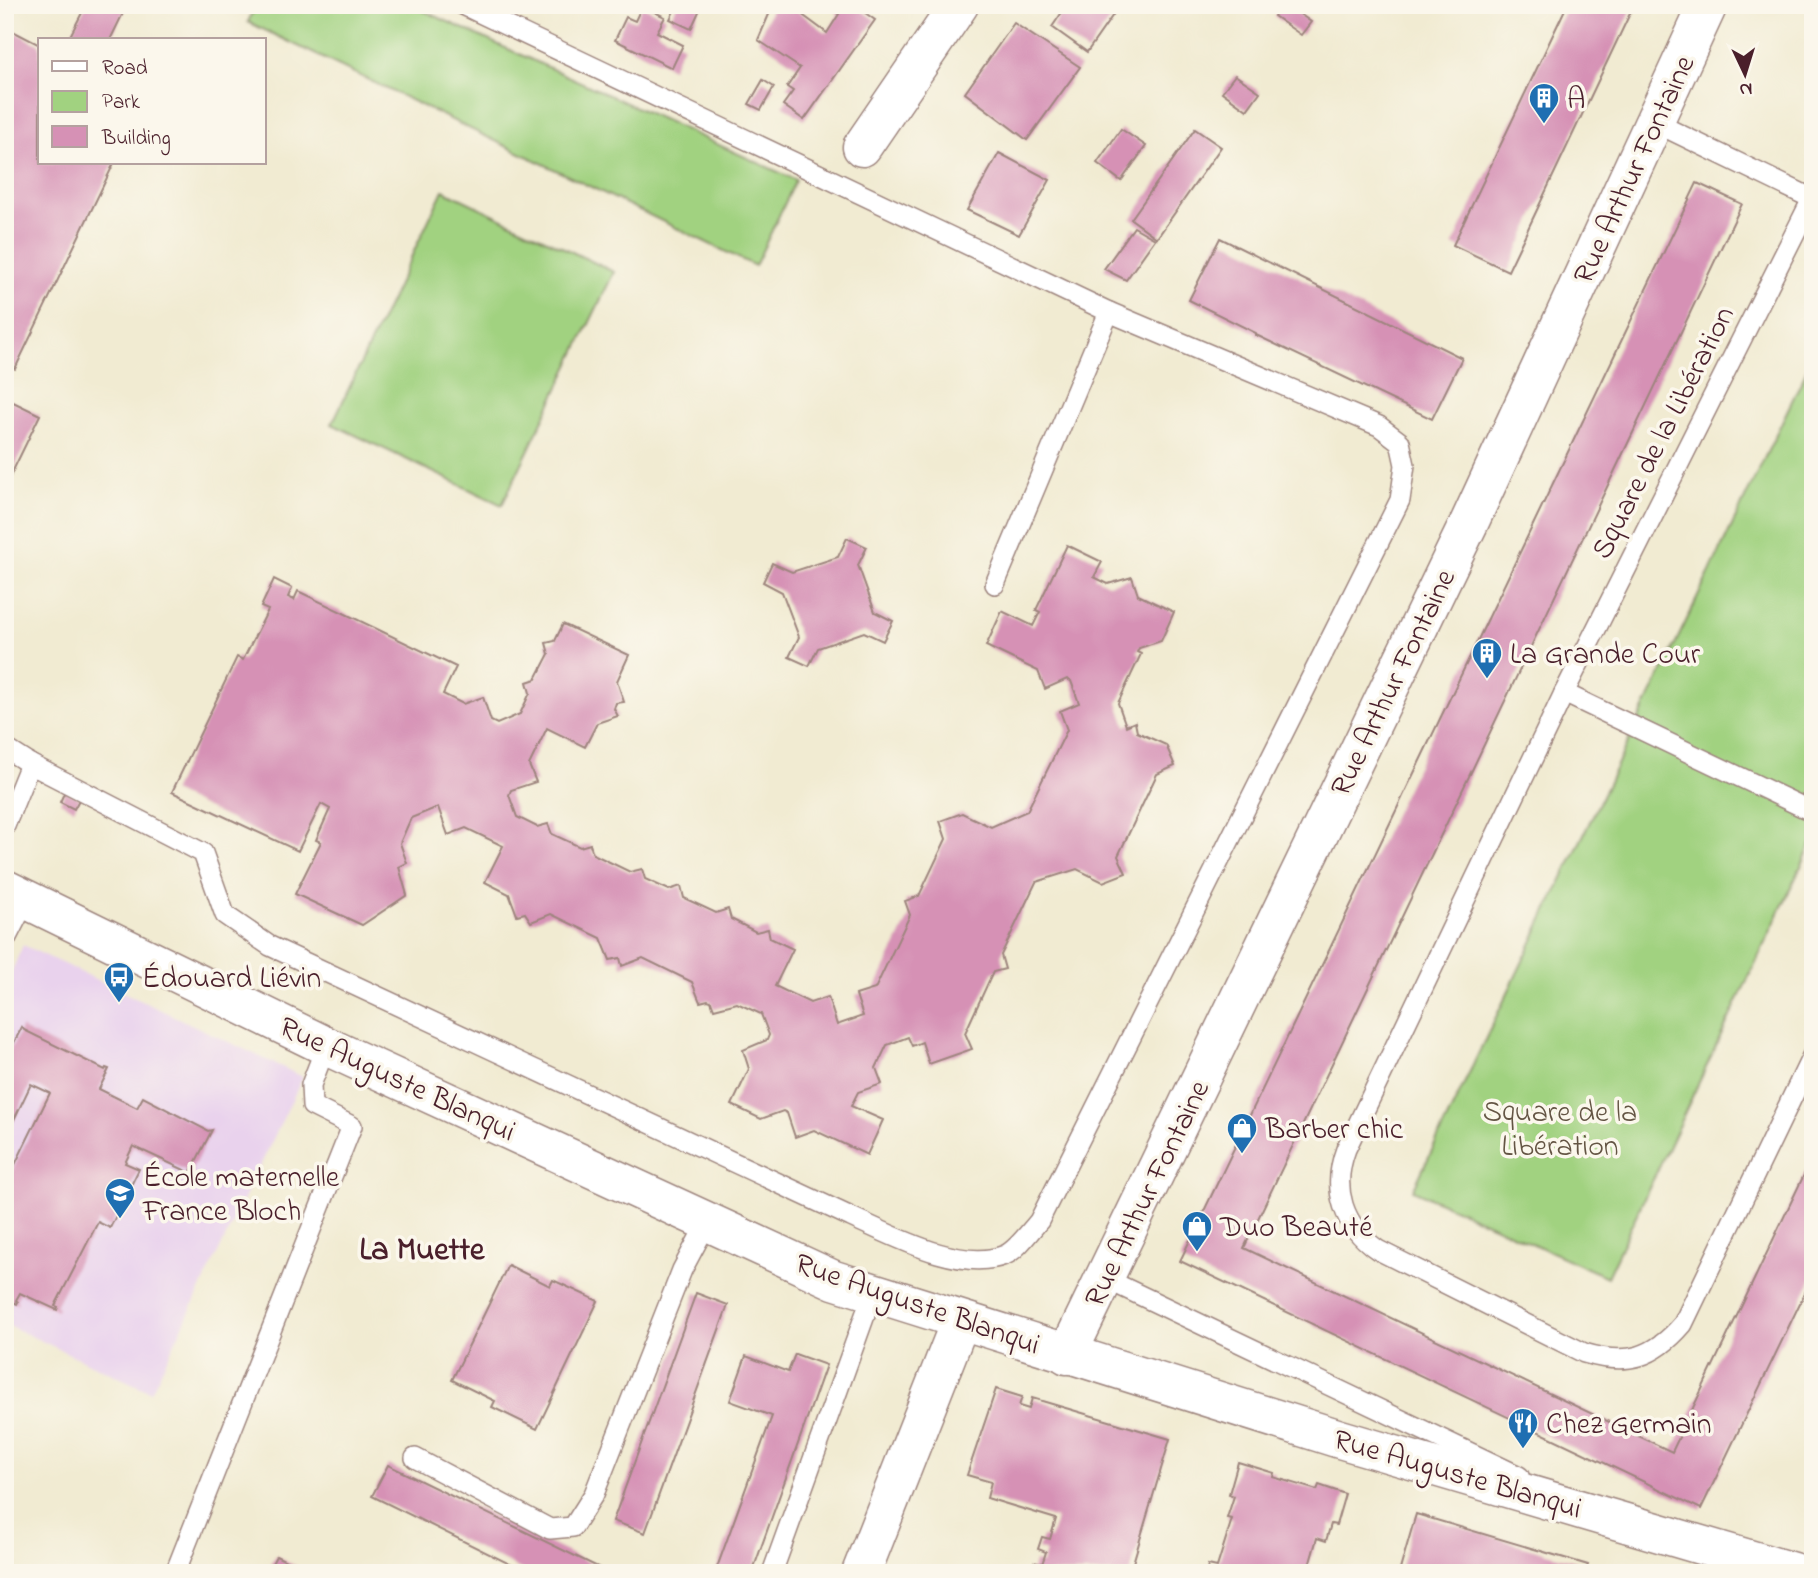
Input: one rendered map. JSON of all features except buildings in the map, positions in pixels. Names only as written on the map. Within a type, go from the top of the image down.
[{"type":"street","points":[[862,147],[959,5]]},
{"type":"street","name":"Rue Arthur Fontaine","points":[[1067,1355],[1475,512],[1709,5]]},
{"type":"street","name":"Rue Auguste Blanqui","points":[[16,894],[326,1046],[834,1280],[960,1322],[1340,1439],[1796,1573]]},
{"type":"street","points":[[861,1573],[960,1322]]},
{"type":"lane","points":[[5,748],[30,764],[203,853],[225,915],[270,946],[851,1217],[934,1252],[982,1261],[1007,1255],[1039,1221],[1400,500],[1405,465],[1400,442],[1379,426],[1109,313],[463,5]]},
{"type":"lane","points":[[1654,122],[1813,199]]},
{"type":"lane","name":"Square de la Libération","points":[[1813,199],[1564,693],[1346,1149],[1341,1164],[1340,1194],[1343,1209],[1356,1232],[1378,1250],[1584,1353],[1604,1359],[1624,1359],[1647,1354],[1667,1342],[1683,1324],[1813,1054]]},
{"type":"lane","points":[[995,584],[1109,313]]},
{"type":"lane","points":[[1564,693],[1813,812]]},
{"type":"lane","points":[[5,826],[30,764]]},
{"type":"lane","points":[[5,941],[16,894]]},
{"type":"lane","points":[[175,1573],[352,1126],[312,1106],[311,1085],[326,1046]]},
{"type":"lane","points":[[415,1458],[550,1529],[573,1527],[594,1494],[682,1270],[708,1221]]},
{"type":"lane","points":[[1104,1278],[1602,1516]]},
{"type":"lane","points":[[772,1573],[873,1293]]},
{"type":"shaded area","name":"École maternelle France Bloch","points":[[23,945],[303,1077],[151,1392],[5,1324],[5,987]]},
{"type":"green space","points":[[256,5],[411,5],[796,180],[755,266],[248,22]]},
{"type":"green space","points":[[443,190],[614,272],[502,505],[332,424]]},
{"type":"green space","name":"Square de la Libération","points":[[1813,357],[1813,841],[1607,1277],[1413,1190]]},
{"type":"place","name":"A","points":[[1544,125]]},
{"type":"place","name":"La Grande Cour","points":[[1487,680]]},
{"type":"place","name":"Édouard Liévin","points":[[119,1004]]},
{"type":"place","name":"Barber chic","points":[[1242,1155]]},
{"type":"place","name":"École maternelle France Bloch","points":[[120,1220]]},
{"type":"place","name":"Duo Beauté","points":[[1197,1253]]},
{"type":"place","name":"Chez Germain","points":[[1523,1450]]},
{"type":"district","name":"La Muette","points":[[422,1248]]}]
